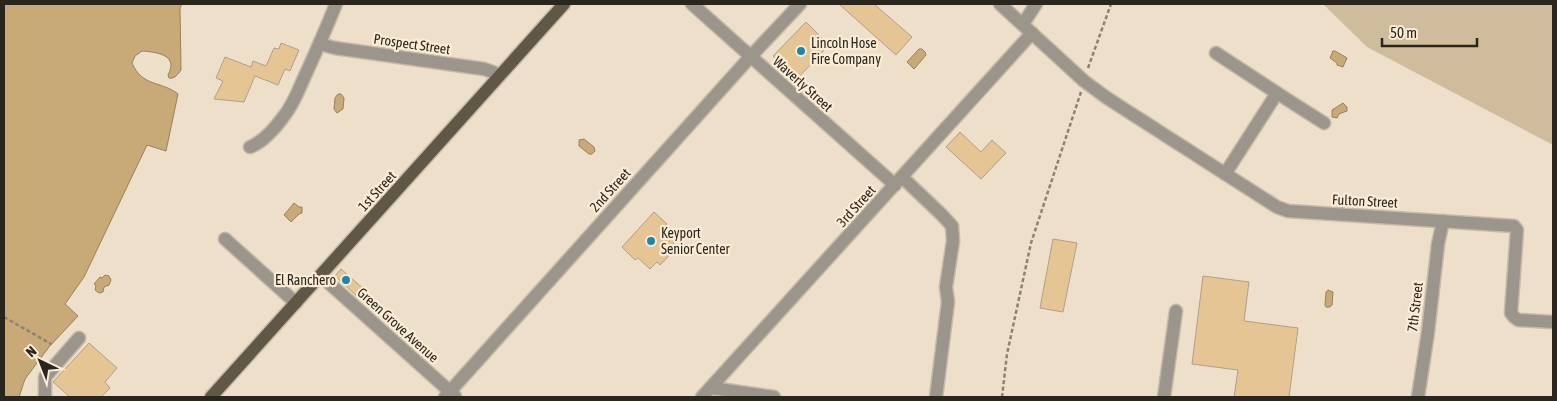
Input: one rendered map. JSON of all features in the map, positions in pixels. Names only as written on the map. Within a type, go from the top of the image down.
[{"type":"main road","name":"1st Street","points":[[211,397],[564,4]]},
{"type":"street","points":[[250,147],[266,136],[291,105],[320,44],[336,4]]},
{"type":"street","name":"Waverly Street","points":[[692,4],[750,56],[898,181],[942,215],[952,226],[953,241],[947,278],[948,302],[936,397]]},
{"type":"street","name":"2nd Street","points":[[450,395],[750,56],[800,4]]},
{"type":"street","name":"Fulton Street","points":[[1000,4],[1084,80],[1107,98],[1277,208],[1288,211],[1443,221],[1517,223],[1511,313],[1518,320],[1553,322]]},
{"type":"street","name":"3rd Street","points":[[702,397],[898,181],[1027,29],[1036,4]]},
{"type":"street","name":"Prospect Street","points":[[320,44],[335,48],[484,69],[499,76]]},
{"type":"street","points":[[1216,53],[1324,123]]},
{"type":"street","points":[[1225,174],[1278,93]]},
{"type":"street","name":"7th Street","points":[[1418,397],[1438,244],[1443,221]]},
{"type":"street","points":[[225,239],[296,303]]},
{"type":"street","name":"Green Grove Avenue","points":[[321,276],[450,395]]},
{"type":"street","points":[[1164,397],[1176,311]]},
{"type":"street","points":[[45,397],[45,376],[79,338]]},
{"type":"street","points":[[712,388],[774,397]]},
{"type":"path","points":[[1002,397],[1007,354],[1031,243],[1111,4]]},
{"type":"path","points":[[4,318],[52,344]]},
{"type":"shaded area","points":[[4,4],[182,4],[180,8],[181,70],[177,75],[169,78],[171,63],[169,59],[154,52],[142,51],[135,56],[132,63],[141,76],[178,94],[166,151],[147,145],[84,277],[65,304],[78,316],[49,347],[25,379],[19,397],[4,397]]},
{"type":"shaded area","points":[[1323,4],[1553,4],[1553,145],[1367,47]]},
{"type":"shaded area","points":[[919,49],[922,49],[926,55],[914,69],[907,62]]},
{"type":"shaded area","points":[[1333,51],[1347,58],[1343,67],[1337,65],[1330,58]]},
{"type":"shaded area","points":[[338,94],[341,94],[344,98],[343,109],[337,113],[334,109],[335,98]]},
{"type":"shaded area","points":[[1343,103],[1347,107],[1347,111],[1339,114],[1337,118],[1332,117],[1332,110]]},
{"type":"shaded area","points":[[584,139],[594,147],[595,151],[592,154],[589,154],[579,146],[579,140]]},
{"type":"shaded area","points":[[294,203],[302,207],[302,213],[291,222],[284,215]]},
{"type":"shaded area","points":[[105,275],[109,276],[111,280],[109,285],[104,287],[103,292],[99,293],[95,290],[96,285],[94,284],[100,277],[102,278]]},
{"type":"shaded area","points":[[1328,290],[1333,292],[1332,305],[1326,307],[1326,292]]},
{"type":"building","points":[[839,4],[874,4],[912,37],[896,55]]},
{"type":"building","name":"Lincoln Hose Fire Company","points":[[806,22],[829,45],[797,79],[773,56]]},
{"type":"building","points":[[281,43],[299,50],[290,71],[285,69],[278,85],[255,76],[244,102],[214,99],[223,81],[216,78],[225,57],[251,67],[253,61],[266,66],[274,48],[279,49]]},
{"type":"building","points":[[960,132],[981,152],[992,140],[1006,153],[981,179],[946,147]]},
{"type":"building","name":"Keyport Senior Center","points":[[654,212],[667,224],[664,227],[677,239],[673,243],[677,247],[660,265],[657,262],[650,269],[638,258],[635,260],[622,247]]},
{"type":"building","points":[[1053,239],[1077,243],[1063,312],[1040,308]]},
{"type":"building","points":[[341,269],[367,292],[360,299],[335,276]]},
{"type":"building","points":[[1203,276],[1249,282],[1244,321],[1298,328],[1289,397],[1234,397],[1238,370],[1192,364]]},
{"type":"building","points":[[89,343],[117,368],[105,382],[110,388],[101,397],[70,397],[53,382]]},
{"type":"place","name":"Lincoln Hose Fire Company","points":[[801,51]]},
{"type":"place","name":"Keyport Senior Center","points":[[651,241]]},
{"type":"place","name":"El Ranchero","points":[[346,280]]}]
